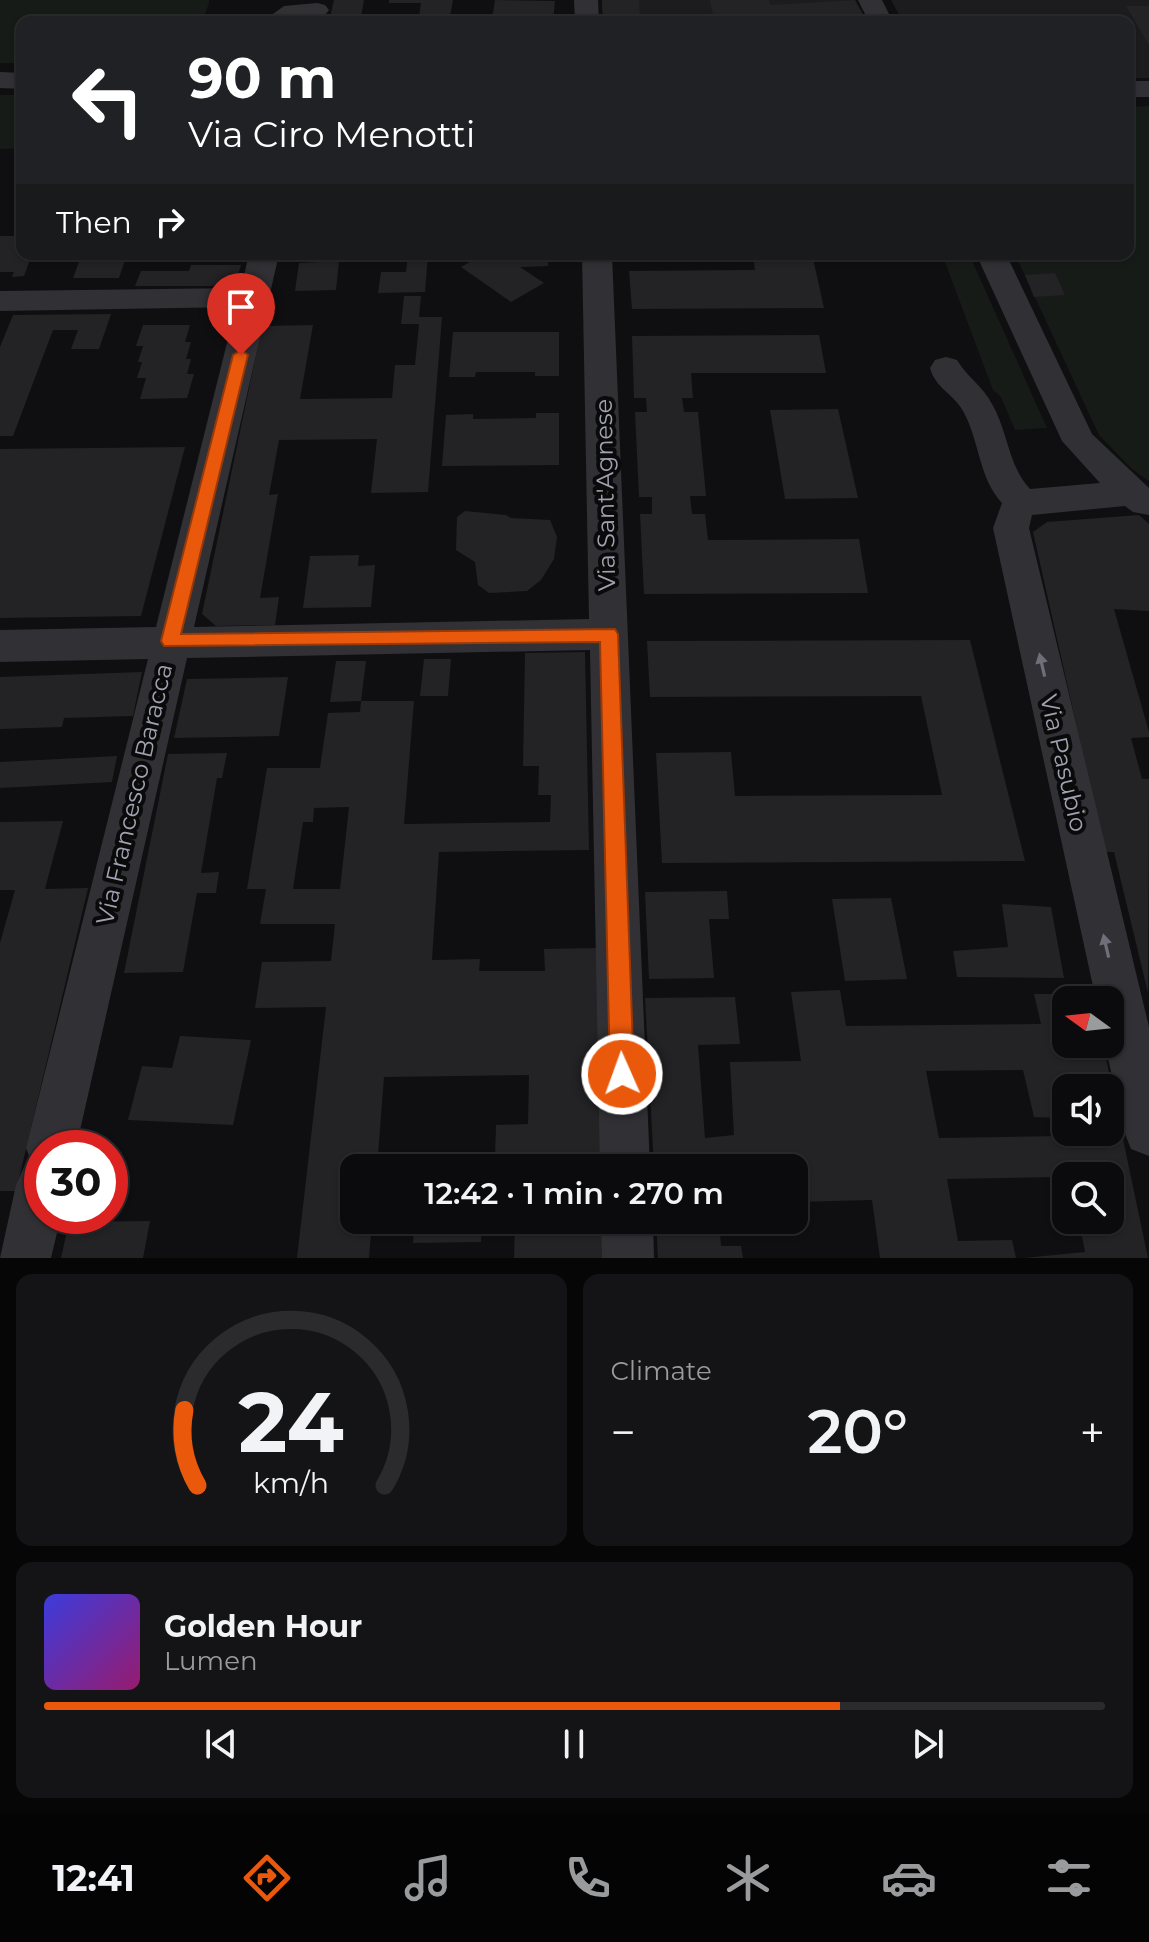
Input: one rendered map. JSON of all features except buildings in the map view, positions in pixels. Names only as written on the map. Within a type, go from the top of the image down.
[{"type":"street","points":[[284,16],[292,11],[316,11]]},
{"type":"street","name":"Via Francesco Baracca","points":[[55,1130],[263,260]]},
{"type":"street","name":"Via Sant'Agnese","points":[[597,260],[625,1154]]},
{"type":"street","points":[[994,260],[1079,441],[1140,499]]},
{"type":"street","points":[[0,301],[255,297]]},
{"type":"street","points":[[946,368],[949,379],[965,387],[979,404],[1003,481],[1022,503],[1140,499]]},
{"type":"street","name":"Via Pasubio","points":[[1022,503],[1015,511],[1011,528],[1149,1131]]},
{"type":"street","points":[[0,646],[609,634]]},
{"type":"street","points":[[25,1258],[31,1234]]},
{"type":"street","points":[[627,1234],[628,1258]]},
{"type":"shaded area","points":[[0,0],[209,0],[204,16],[16,16],[16,63],[0,63]]},
{"type":"shaded area","points":[[602,0],[855,0],[864,16],[603,16]]},
{"type":"shaded area","points":[[891,0],[1149,0],[1149,78],[1134,78],[1134,16],[900,16]]},
{"type":"shaded area","points":[[0,95],[16,95],[16,148],[0,149]]},
{"type":"shaded area","points":[[1149,106],[1149,481],[1132,469],[1099,435],[1018,260],[1134,260],[1134,107]]},
{"type":"shaded area","points":[[944,260],[972,260],[1047,428],[1015,430],[1001,397],[993,390]]},
{"type":"route","points":[[241,355],[170,641],[609,634],[622,1074]]}]
